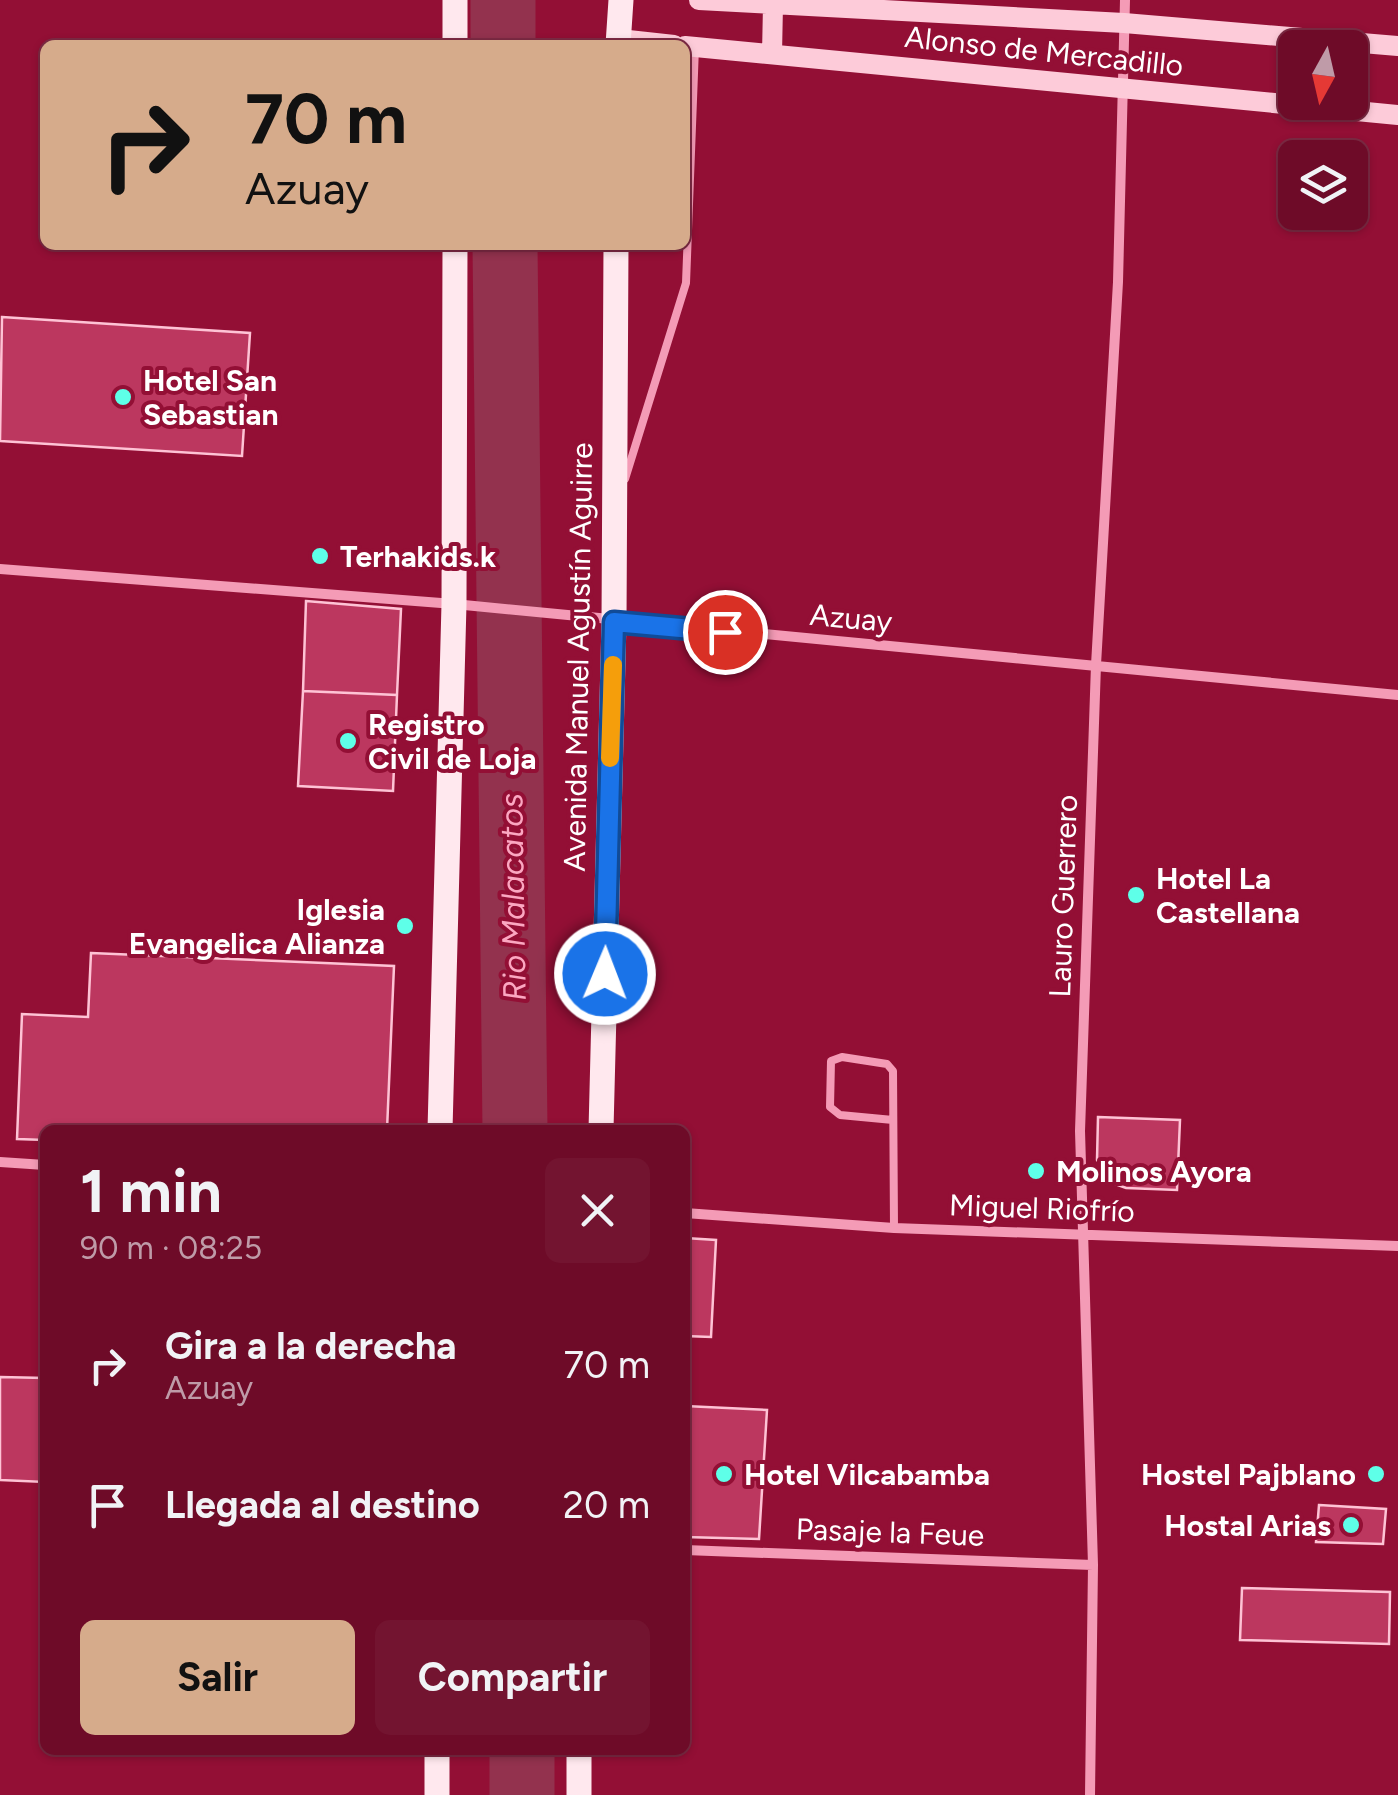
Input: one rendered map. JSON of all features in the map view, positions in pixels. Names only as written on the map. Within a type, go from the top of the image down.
[{"type":"main road","points":[[455,0],[455,40]]},
{"type":"main road","points":[[618,40],[621,0]]},
{"type":"main road","name":"Alonso de Mercadillo","points":[[698,0],[849,4],[1398,46]]},
{"type":"main road","points":[[772,54],[773,4]]},
{"type":"main road","name":"Alonso de Mercadillo","points":[[690,46],[1398,115]]},
{"type":"main road","points":[[440,1125],[454,604],[454,250]]},
{"type":"main road","name":"Avenida Manuel Agustín Aguirre","points":[[601,1125],[604,621],[614,512],[616,250]]},
{"type":"main road","points":[[436,1795],[437,1755]]},
{"type":"main road","points":[[579,1755],[579,1795]]},
{"type":"street","name":"Lauro Guerrero","points":[[1090,1795],[1093,1565],[1080,1131],[1096,665],[1118,282],[1125,0]]},
{"type":"street","name":"Azuay","points":[[0,569],[454,604],[1398,695]]},
{"type":"street","points":[[0,1162],[40,1165]]},
{"type":"street","name":"Miguel Riofrío","points":[[690,1212],[894,1228],[1398,1246]]},
{"type":"street","name":"Pasaje la Feue","points":[[690,1550],[1093,1565]]},
{"type":"lane","points":[[614,512],[686,282],[686,250]]},
{"type":"lane","points":[[892,1120],[840,1115],[830,1107],[831,1062],[842,1057],[886,1064],[893,1071],[894,1228]]},
{"type":"building","name":"Hotel San Sebastian","points":[[2,317],[250,333],[242,456],[0,441]]},
{"type":"building","points":[[306,601],[401,609],[397,695],[303,691]]},
{"type":"building","name":"Registro Civil de Loja","points":[[303,691],[397,695],[393,791],[298,786]]},
{"type":"building","points":[[91,953],[394,966],[387,1125],[40,1125],[40,1140],[17,1139],[22,1014],[88,1017]]},
{"type":"building","points":[[1098,1117],[1180,1120],[1177,1190],[1126,1188],[1112,1183],[1097,1160]]},
{"type":"building","points":[[690,1238],[716,1240],[711,1337],[690,1336]]},
{"type":"building","points":[[0,1377],[40,1378],[40,1482],[0,1480]]},
{"type":"building","name":"Hotel Vilcabamba","points":[[690,1406],[767,1410],[759,1539],[690,1537]]},
{"type":"building","name":"Hostal Arias","points":[[1319,1505],[1386,1509],[1383,1544],[1316,1542]]},
{"type":"building","points":[[1242,1588],[1390,1592],[1389,1644],[1240,1640]]},
{"type":"waterway","name":"Rio Malacatos","points":[[503,0],[503,40]]},
{"type":"waterway","name":"Rio Malacatos","points":[[505,250],[515,1125]]},
{"type":"waterway","name":"Rio Malacatos","points":[[522,1755],[522,1795]]},
{"type":"slow traffic","points":[[610,758],[613,665]]},
{"type":"place","name":"Hotel San Sebastian","points":[[123,397]]},
{"type":"place","name":"Terhakids.k","points":[[320,556]]},
{"type":"place","name":"Registro Civil de Loja","points":[[348,741]]},
{"type":"place","name":"Hotel La Castellana","points":[[1136,895]]},
{"type":"place","name":"Iglesia Evangelica Alianza","points":[[405,926]]},
{"type":"place","name":"Molinos Ayora","points":[[1036,1171]]},
{"type":"place","name":"Hotel Vilcabamba","points":[[724,1474]]},
{"type":"place","name":"Hostel Pajblano","points":[[1376,1474]]},
{"type":"place","name":"Hostal Arias","points":[[1351,1525]]},
{"type":"route","points":[[605,974],[614,622],[725,632]]}]
